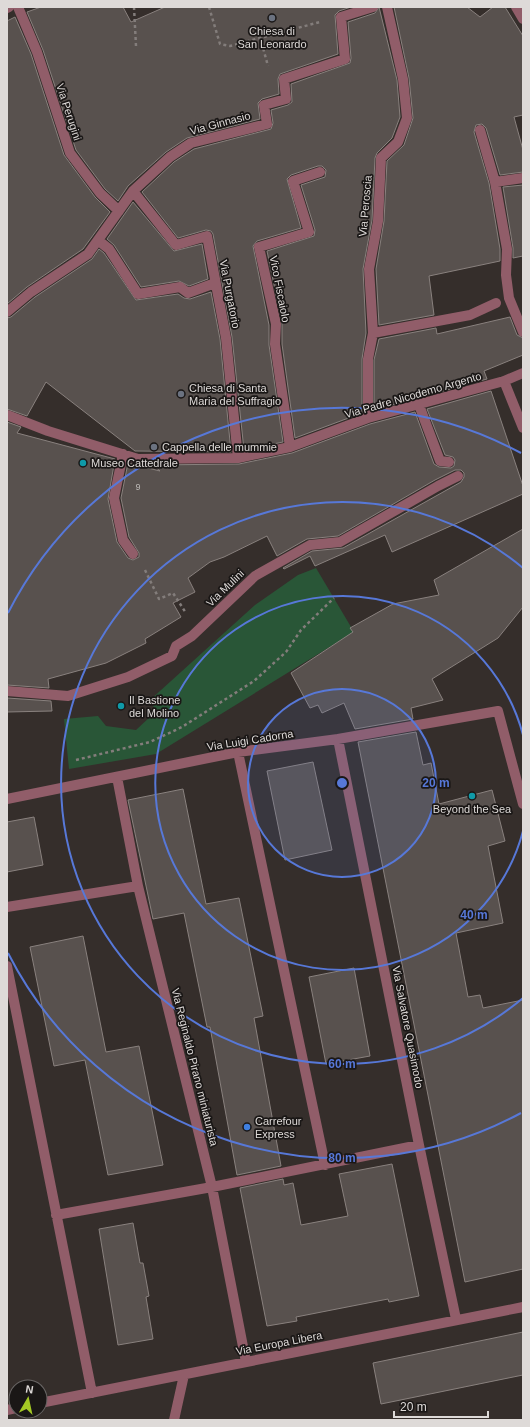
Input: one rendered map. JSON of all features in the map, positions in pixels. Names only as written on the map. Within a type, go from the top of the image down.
[{"type":"street","name":"Via Perugini","points":[[18,7],[37,52],[70,153],[100,193],[119,211]]},
{"type":"street","points":[[284,79],[345,60],[341,17],[374,7]]},
{"type":"street","name":"Via Peroscia","points":[[368,418],[368,359],[373,333],[369,269],[378,220],[381,158],[398,142],[407,118],[403,79],[387,7]]},
{"type":"street","points":[[516,7],[523,19]]},
{"type":"street","name":"Via Ginnasio","points":[[7,312],[31,292],[88,254],[99,241],[133,191],[170,157],[191,142],[267,124],[264,105],[286,99],[284,79]]},
{"type":"street","points":[[480,130],[495,182],[506,249],[506,275],[509,298],[523,332]]},
{"type":"street","name":"Vico Fiscaiolo","points":[[290,447],[275,344],[276,324],[259,247],[309,232],[293,181],[320,172]]},
{"type":"street","points":[[495,182],[523,178]]},
{"type":"street","name":"Via Purgatorio","points":[[133,191],[176,245],[207,236],[226,338],[238,458]]},
{"type":"street","points":[[99,241],[109,249],[138,294],[180,287],[188,293],[215,283]]},
{"type":"street","points":[[373,333],[470,315],[496,303]]},
{"type":"street","name":"Via Padre Nicodemo Argento","points":[[7,415],[48,432],[138,459],[238,458],[290,447],[368,418],[504,381],[523,373]]},
{"type":"street","points":[[504,381],[523,428]]},
{"type":"street","points":[[419,404],[440,461],[449,462]]},
{"type":"street","points":[[123,454],[114,498],[123,540],[133,554]]},
{"type":"street","name":"Via Mulini","points":[[7,691],[68,696],[128,677],[172,656],[176,646],[197,631],[255,576],[310,545],[340,542],[458,476]]},
{"type":"street","name":"Via Luigi Cadorna","points":[[7,799],[238,752],[338,738],[498,711],[523,804]]},
{"type":"street","name":"Via Salvatore Quasimodo","points":[[338,738],[419,1145],[456,1319]]},
{"type":"street","points":[[238,752],[325,1165]]},
{"type":"street","name":"Via Reginaldo Pirano miniaturista","points":[[117,777],[138,886],[212,1187],[246,1362]]},
{"type":"street","points":[[7,907],[138,886]]},
{"type":"street","points":[[7,966],[92,1393]]},
{"type":"street","points":[[56,1215],[212,1187],[419,1145]]},
{"type":"street","name":"Via Europa Libera","points":[[48,1401],[523,1306]]},
{"type":"street","points":[[174,1420],[184,1375]]},
{"type":"path","points":[[134,7],[136,46]]},
{"type":"path","points":[[209,7],[220,44],[230,46],[341,17]]},
{"type":"path","points":[[260,37],[271,76],[284,79]]},
{"type":"path","points":[[133,554],[139,560],[159,599],[173,593],[197,631]]},
{"type":"path","points":[[76,760],[150,742],[182,727],[254,680],[286,652],[301,630],[334,598]]},
{"type":"green space","points":[[316,568],[354,632],[156,754],[69,769],[64,719],[98,716],[106,726],[136,730],[152,715],[154,708],[150,700],[255,605],[298,575]]},
{"type":"building","points":[[41,7],[123,7],[131,22],[165,7],[351,7],[339,11],[335,15],[338,54],[280,74],[278,79],[279,94],[262,99],[258,103],[260,119],[187,138],[166,152],[128,186],[118,201],[105,189],[76,150],[43,50],[27,12]]},
{"type":"building","points":[[379,7],[397,80],[400,117],[392,138],[377,153],[375,158],[372,220],[363,269],[366,333],[362,359],[362,413],[295,438],[282,344],[282,323],[267,251],[314,236],[315,230],[301,185],[325,177],[326,170],[322,166],[318,166],[291,175],[287,179],[301,228],[257,241],[253,246],[269,325],[269,345],[283,442],[244,450],[232,337],[213,234],[211,231],[206,230],[178,238],[142,192],[174,162],[194,149],[271,129],[273,123],[271,110],[288,105],[292,102],[291,84],[350,63],[351,58],[348,22],[375,13]]},
{"type":"building","points":[[394,7],[467,7],[480,17],[493,7],[505,7],[523,36],[523,115],[514,117],[523,150],[523,172],[500,175],[486,128],[482,124],[476,125],[474,132],[489,183],[500,249],[500,261],[429,276],[434,315],[379,325],[376,269],[384,221],[387,161],[404,145],[413,118],[409,78]]},
{"type":"building","points":[[15,17],[31,54],[64,155],[95,197],[110,212],[83,249],[27,287],[7,304],[7,21]]},
{"type":"building","points":[[523,185],[523,256],[513,258],[513,248],[503,187]]},
{"type":"building","points":[[133,202],[174,251],[202,244],[208,279],[189,286],[179,281],[141,287],[114,245],[107,239]]},
{"type":"building","points":[[99,249],[104,253],[136,300],[178,294],[184,298],[190,299],[211,292],[220,339],[231,452],[135,451],[46,382],[27,416],[7,409],[7,318],[11,317],[35,297],[92,259]]},
{"type":"building","points":[[510,317],[517,335],[523,338],[523,355],[484,371],[487,379],[374,410],[374,360],[379,339],[436,328],[437,334]]},
{"type":"building","points":[[491,391],[523,486],[523,494],[392,552],[385,535],[315,566],[310,556],[284,569],[283,568],[312,551],[343,548],[461,482],[464,477],[464,473],[461,470],[455,470],[435,480],[338,536],[307,539],[277,556],[267,536],[224,557],[210,562],[188,578],[195,592],[173,603],[181,617],[145,639],[146,643],[106,663],[48,679],[49,688],[7,685],[7,422],[21,427],[17,433],[115,459],[108,499],[117,542],[128,558],[133,560],[139,557],[139,553],[129,537],[121,498],[128,463],[160,471],[153,465],[239,464],[292,453],[370,424],[415,412],[434,464],[439,467],[451,468],[454,466],[455,460],[453,457],[445,455],[427,409]]},
{"type":"building","points":[[523,529],[523,607],[498,638],[432,679],[443,700],[411,708],[413,719],[355,729],[344,703],[322,713],[318,705],[310,708],[291,673],[353,632],[350,628],[393,604],[439,595],[434,580]]},
{"type":"building","points":[[7,698],[51,701],[52,711],[7,712]]},
{"type":"building","points":[[416,732],[423,765],[431,763],[439,804],[492,790],[505,841],[488,846],[503,923],[456,933],[468,997],[480,995],[483,1008],[523,1000],[523,1269],[465,1282],[358,742]]},
{"type":"building","points":[[313,762],[332,850],[285,860],[267,771]]},
{"type":"building","points":[[183,789],[206,904],[239,898],[263,1016],[254,1018],[281,1166],[237,1175],[210,1027],[207,1027],[184,913],[153,919],[128,800]]},
{"type":"building","points":[[34,817],[43,865],[7,872],[7,822]]},
{"type":"building","points":[[83,936],[106,1052],[139,1046],[163,1165],[108,1175],[85,1060],[54,1066],[30,947]]},
{"type":"building","points":[[354,968],[370,1056],[326,1064],[309,977]]},
{"type":"building","points":[[392,1164],[419,1296],[389,1302],[388,1299],[296,1317],[297,1321],[267,1326],[240,1188],[283,1179],[284,1185],[293,1183],[301,1225],[348,1216],[339,1174]]},
{"type":"building","points":[[133,1223],[140,1263],[143,1263],[149,1296],[146,1297],[153,1339],[118,1345],[99,1229]]},
{"type":"building","points":[[523,1332],[523,1375],[381,1404],[373,1363]]},
{"type":"place","name":"Chiesa di San Leonardo","points":[[272,18]]},
{"type":"place","name":"Chiesa di Santa Maria del Suffragio","points":[[181,394]]},
{"type":"place","name":"Cappella delle mummie","points":[[154,447]]},
{"type":"place","name":"Museo Cattedrale","points":[[83,463]]},
{"type":"place","name":"Il Bastione del Molino","points":[[121,706]]},
{"type":"place","name":"Beyond the Sea","points":[[472,796]]},
{"type":"place","name":"Carrefour Express","points":[[247,1127]]}]
